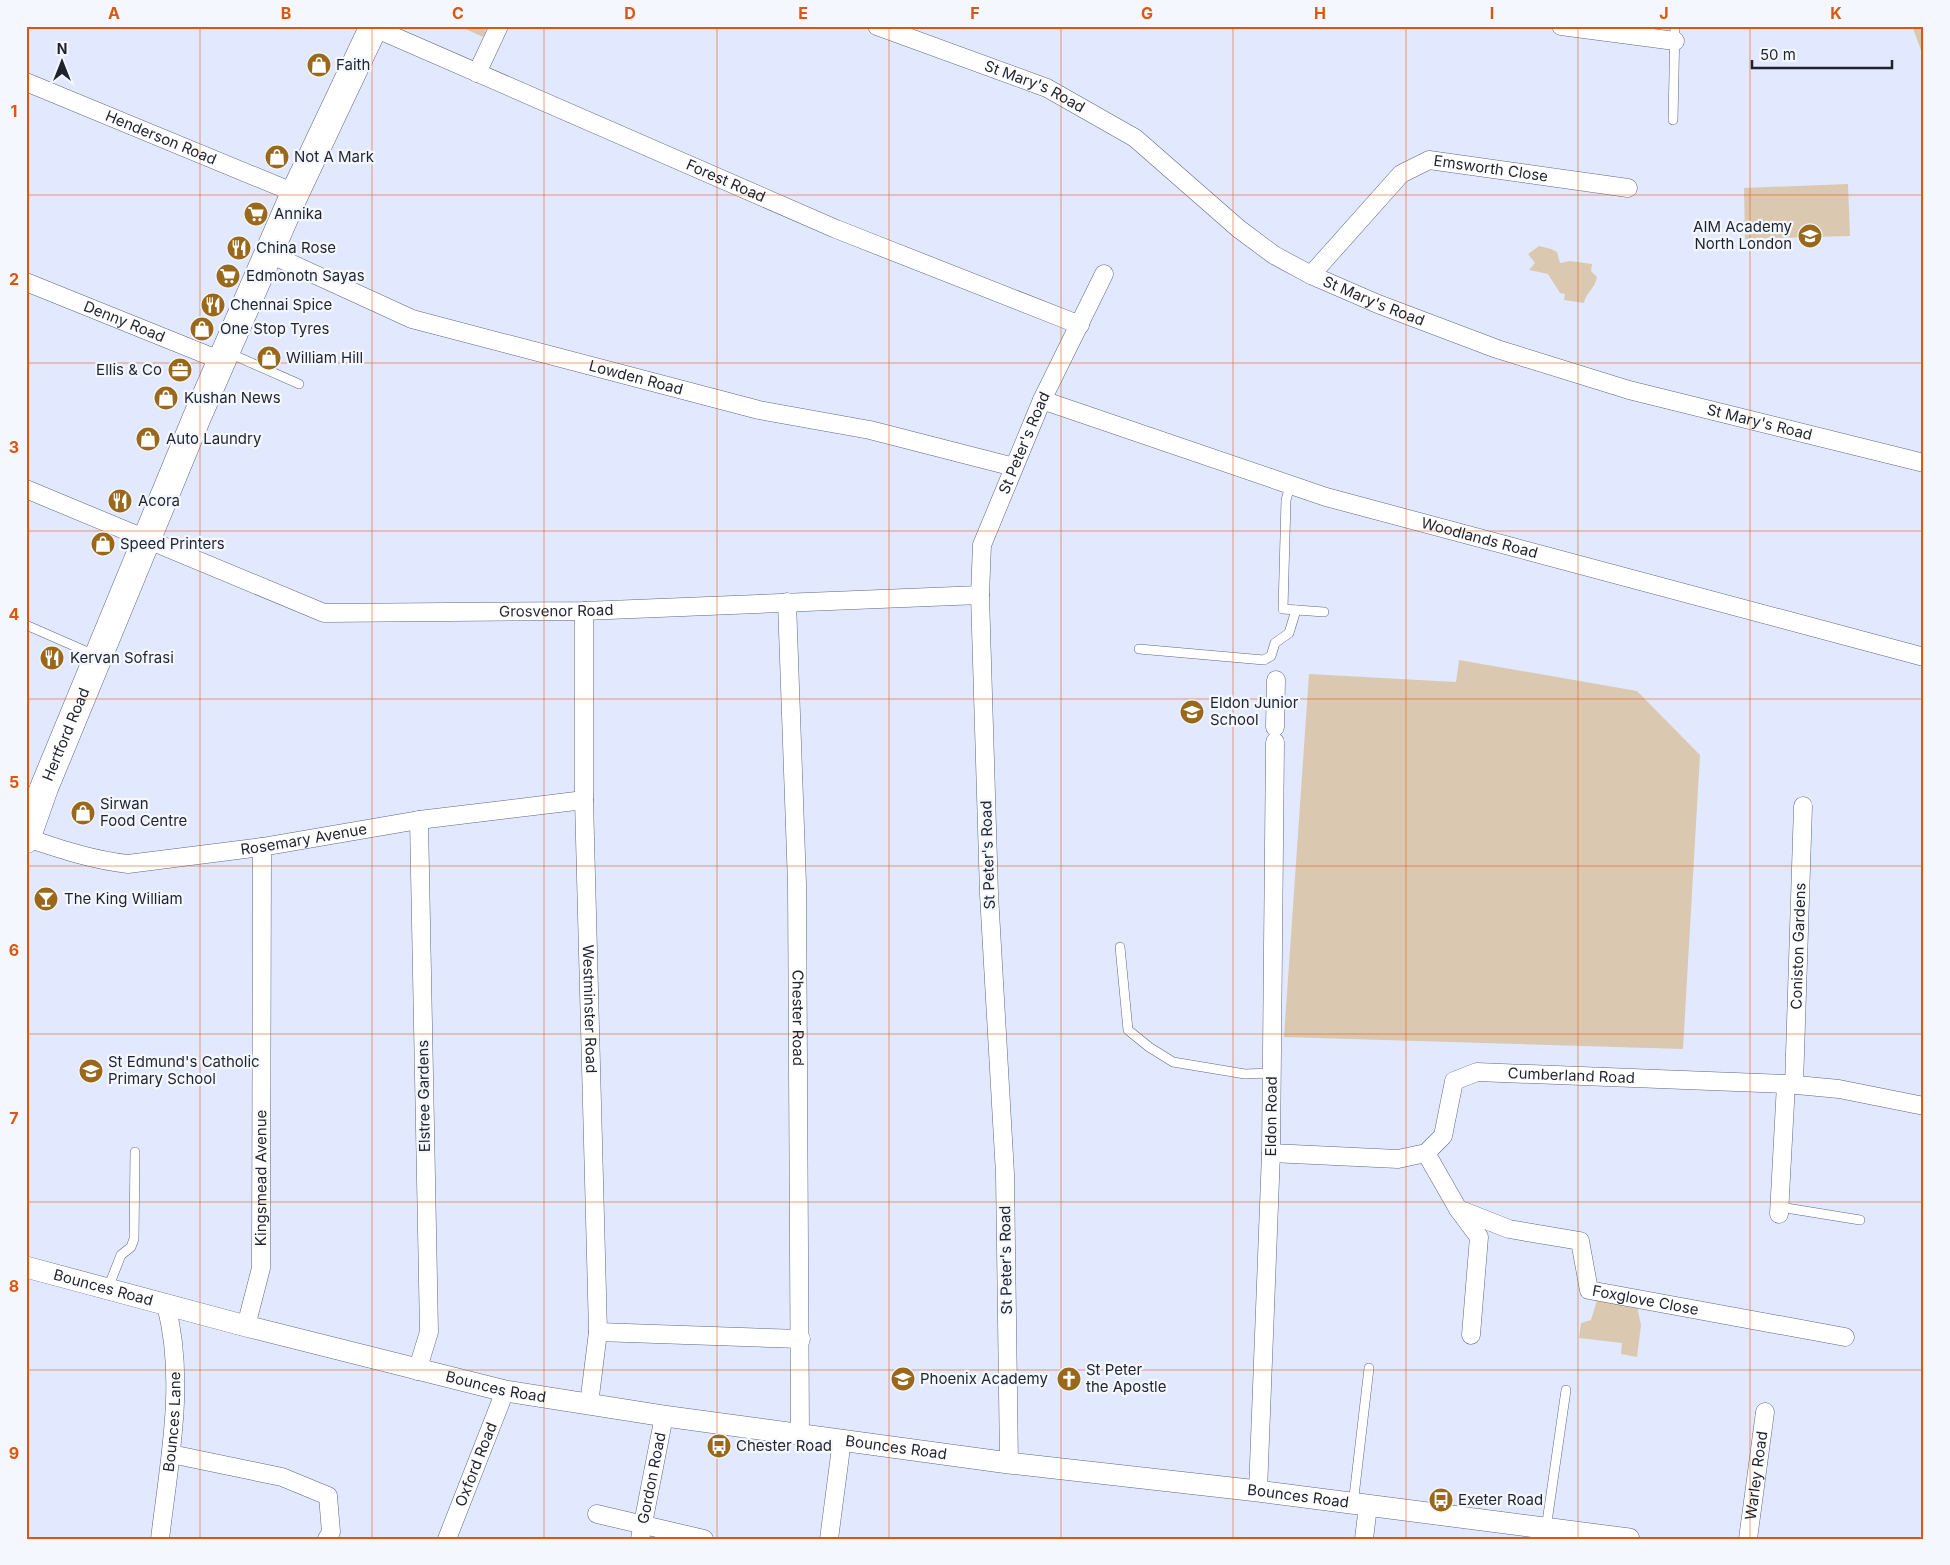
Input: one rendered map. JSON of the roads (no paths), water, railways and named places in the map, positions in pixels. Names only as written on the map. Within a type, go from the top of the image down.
[{"type":"main road","name":"Hertford Road","points":[[26,838],[34,793],[99,657],[268,253],[372,27]]},
{"type":"street","points":[[478,73],[499,26]]},
{"type":"street","name":"St Mary's Road","points":[[877,26],[1047,88],[1135,138],[1239,229],[1274,256],[1311,275],[1378,304],[1496,349],[1630,390],[1924,463]]},
{"type":"street","points":[[1561,26],[1675,34]]},
{"type":"street","name":"Forest Road","points":[[372,27],[836,229],[1080,325]]},
{"type":"street","name":"Henderson Road","points":[[26,82],[295,193]]},
{"type":"street","name":"Emsworth Close","points":[[1311,275],[1401,174],[1429,160],[1628,188]]},
{"type":"street","name":"Lowden Road","points":[[268,253],[412,320],[759,410],[870,430],[1014,467]]},
{"type":"street","name":"St Peter's Road","points":[[1009,1462],[1005,1174],[989,894],[980,595],[982,545],[1042,400],[1104,274]]},
{"type":"street","name":"Denny Road","points":[[26,282],[224,356]]},
{"type":"street","name":"Woodlands Road","points":[[1042,400],[1326,497],[1924,657]]},
{"type":"street","name":"Grosvenor Road","points":[[26,489],[324,613],[584,611],[980,595]]},
{"type":"street","name":"Chester Road","points":[[787,602],[797,884],[801,1339],[800,1434]]},
{"type":"street","name":"Westminster Road","points":[[584,611],[584,800],[598,1332],[588,1404]]},
{"type":"street","name":"Eldon Road","points":[[1258,1491],[1272,1153],[1276,680]]},
{"type":"street","name":"Rosemary Avenue","points":[[26,838],[74,854],[106,862],[128,864],[262,846],[419,820],[584,800]]},
{"type":"street","name":"Coniston Gardens","points":[[1779,1210],[1790,1085],[1803,806]]},
{"type":"street","name":"Elstree Gardens","points":[[417,1370],[428,1332],[419,820]]},
{"type":"street","name":"Kingsmead Avenue","points":[[246,1326],[261,1268],[262,846]]},
{"type":"street","name":"Cumberland Road","points":[[1426,1153],[1443,1136],[1454,1081],[1477,1072],[1790,1085],[1839,1089],[1924,1106]]},
{"type":"street","points":[[1272,1153],[1398,1159],[1426,1153],[1458,1209],[1479,1237],[1471,1335]]},
{"type":"street","name":"Foxglove Close","points":[[1458,1209],[1509,1229],[1580,1242],[1589,1290],[1845,1337]]},
{"type":"street","name":"Bounces Road","points":[[26,1267],[246,1326],[505,1391],[664,1416],[1009,1462],[1258,1491],[1629,1539]]},
{"type":"street","name":"Bounces Lane","points":[[160,1539],[174,1415],[175,1365],[171,1326],[166,1305]]},
{"type":"street","points":[[598,1332],[801,1339]]},
{"type":"street","name":"Oxford Road","points":[[447,1539],[505,1391]]},
{"type":"street","name":"Warley Road","points":[[1748,1539],[1765,1412]]},
{"type":"street","name":"Gordon Road","points":[[642,1531],[664,1416]]},
{"type":"street","points":[[829,1539],[842,1440]]},
{"type":"street","points":[[170,1454],[282,1478],[328,1496],[329,1536]]},
{"type":"street","points":[[1361,1505],[1364,1539]]},
{"type":"street","points":[[597,1514],[642,1531],[704,1539]]},
{"type":"lane","points":[[1673,120],[1675,34]]},
{"type":"lane","points":[[224,356],[299,384]]},
{"type":"lane","points":[[1290,486],[1286,500],[1283,609],[1324,612]]},
{"type":"lane","points":[[1138,649],[1264,660],[1271,656],[1275,643],[1289,633],[1296,610]]},
{"type":"lane","points":[[26,625],[99,657]]},
{"type":"lane","points":[[1120,947],[1128,1030],[1173,1062],[1245,1074],[1272,1073]]},
{"type":"lane","points":[[108,1288],[121,1255],[131,1247],[134,1239],[135,1152]]},
{"type":"lane","points":[[1779,1210],[1860,1220]]},
{"type":"lane","points":[[1361,1505],[1369,1368]]},
{"type":"lane","points":[[1546,1529],[1566,1390]]},
{"type":"place","name":"Faith","points":[[319,65]]},
{"type":"place","name":"Not A Mark","points":[[277,157]]},
{"type":"place","name":"Annika","points":[[256,214]]},
{"type":"place","name":"AIM Academy North London","points":[[1810,236]]},
{"type":"place","name":"China Rose","points":[[239,248]]},
{"type":"place","name":"Edmonotn Sayas","points":[[228,276]]},
{"type":"place","name":"Chennai Spice","points":[[213,305]]},
{"type":"place","name":"One Stop Tyres","points":[[202,329]]},
{"type":"place","name":"William Hill","points":[[269,358]]},
{"type":"place","name":"Ellis & Co","points":[[180,370]]},
{"type":"place","name":"Kushan News","points":[[166,398]]},
{"type":"place","name":"Auto Laundry","points":[[148,439]]},
{"type":"place","name":"Acora","points":[[120,501]]},
{"type":"place","name":"Speed Printers","points":[[103,544]]},
{"type":"place","name":"Kervan Sofrasi","points":[[52,658]]},
{"type":"place","name":"Eldon Junior School","points":[[1192,712]]},
{"type":"place","name":"Sirwan Food Centre","points":[[83,813]]},
{"type":"place","name":"The King William","points":[[46,899]]},
{"type":"place","name":"St Edmund's Catholic Primary School","points":[[91,1071]]},
{"type":"place","name":"Phoenix Academy","points":[[903,1379]]},
{"type":"place","name":"St Peter the Apostle","points":[[1069,1379]]},
{"type":"place","name":"Chester Road","points":[[719,1446]]},
{"type":"place","name":"Exeter Road","points":[[1441,1500]]}]
